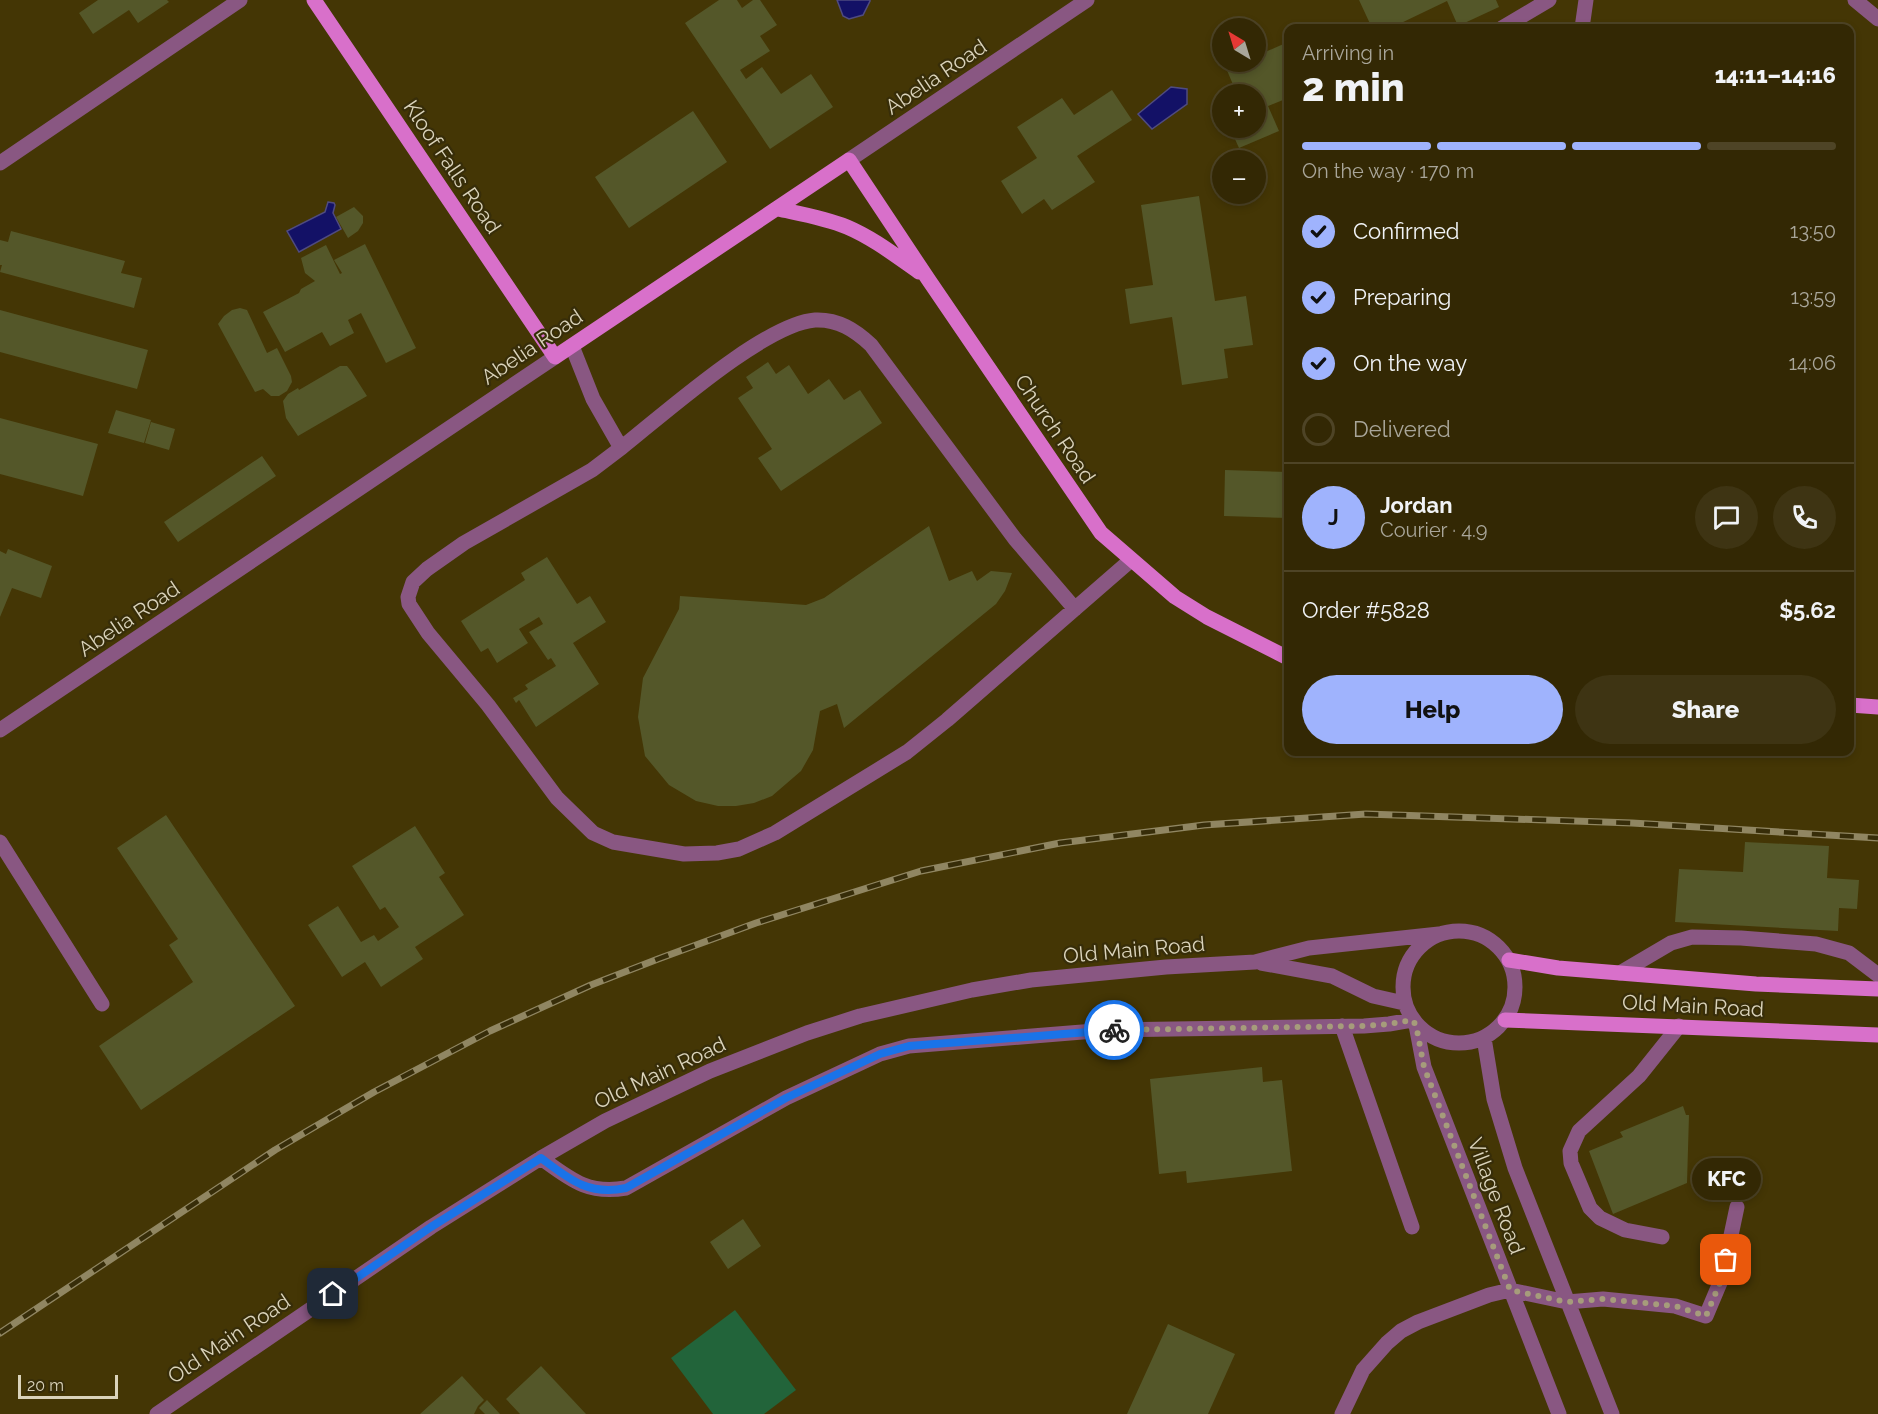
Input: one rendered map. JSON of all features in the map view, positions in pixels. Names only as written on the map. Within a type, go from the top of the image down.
[{"type":"main road","name":"Kloof Falls Road","points":[[314,0],[555,357]]},
{"type":"main road","name":"Abelia Road","points":[[555,357],[849,160]]},
{"type":"main road","name":"Church Road","points":[[849,160],[1101,533],[1175,597],[1207,617],[1284,656]]},
{"type":"main road","points":[[778,209],[847,227],[897,256],[928,279]]},
{"type":"main road","points":[[1854,705],[1878,706]]},
{"type":"main road","name":"Old Main Road","points":[[1509,960],[1558,968],[1756,984],[1878,989]]},
{"type":"main road","name":"Old Main Road","points":[[1505,1020],[1878,1035]]},
{"type":"street","points":[[0,163],[240,0]]},
{"type":"street","name":"Abelia Road","points":[[849,160],[1087,0]]},
{"type":"street","points":[[1509,24],[1548,0]]},
{"type":"street","points":[[1582,24],[1586,0]]},
{"type":"street","points":[[1855,0],[1878,19]]},
{"type":"street","points":[[1075,609],[1015,539],[871,345],[843,324],[814,320],[782,330],[717,372],[592,470],[464,543],[427,568],[413,582],[408,597],[409,604],[428,633],[488,705],[556,798],[593,833],[613,842],[684,854],[717,853],[739,849],[775,833],[907,752],[947,720],[1075,609],[1131,560]]},
{"type":"street","points":[[572,346],[593,399],[621,448]]},
{"type":"street","name":"Abelia Road","points":[[0,730],[555,357]]},
{"type":"street","points":[[0,842],[102,1004]]},
{"type":"street","points":[[1455,930],[1486,937],[1499,946],[1515,974],[1516,990],[1505,1020],[1484,1038],[1470,1043],[1455,1044],[1440,1041],[1427,1034],[1414,1022],[1404,1003],[1406,968],[1419,948],[1439,934],[1455,930]]},
{"type":"street","name":"Old Main Road","points":[[157,1414],[431,1227],[541,1158],[605,1121],[710,1071],[807,1033],[860,1016],[972,990],[1031,980],[1166,967],[1254,962],[1309,948],[1439,934]]},
{"type":"street","points":[[1620,973],[1671,943],[1692,937],[1816,944],[1850,953],[1878,975]]},
{"type":"street","name":"Old Main Road","points":[[1254,962],[1332,976],[1373,996],[1404,1003]]},
{"type":"street","points":[[541,1158],[575,1183],[603,1190],[626,1188],[786,1098],[880,1054],[909,1046],[1107,1030],[1342,1026],[1414,1022]]},
{"type":"street","name":"Village Road","points":[[1414,1022],[1424,1067],[1559,1414]]},
{"type":"street","points":[[1342,1026],[1412,1227]]},
{"type":"street","points":[[1662,1237],[1625,1230],[1599,1218],[1590,1208],[1572,1163],[1570,1151],[1579,1131],[1639,1076],[1679,1026]]},
{"type":"street","name":"Village Road","points":[[1484,1038],[1494,1099],[1515,1168],[1612,1414]]},
{"type":"street","points":[[1342,1414],[1363,1370],[1401,1331],[1448,1310],[1510,1290],[1567,1302],[1603,1299],[1675,1306],[1706,1316],[1722,1278],[1737,1207]]},
{"type":"green space","points":[[735,1310],[796,1390],[764,1414],[713,1414],[671,1358]]},
{"type":"shaded area","points":[[837,0],[870,1],[863,15],[849,19],[843,16]]},
{"type":"shaded area","points":[[1171,87],[1187,89],[1187,104],[1152,129],[1138,114]]},
{"type":"shaded area","points":[[328,202],[335,205],[333,213],[341,229],[299,252],[287,231],[325,212]]},
{"type":"building","points":[[98,0],[167,0],[169,2],[138,23],[129,10],[93,34],[79,13]]},
{"type":"building","points":[[719,0],[737,0],[742,8],[753,0],[760,0],[777,25],[760,36],[770,51],[740,70],[746,79],[762,67],[781,94],[811,74],[833,107],[770,149],[685,23]]},
{"type":"building","points":[[1359,0],[1496,0],[1499,7],[1462,24],[1457,24],[1447,1],[1399,24],[1370,24]]},
{"type":"building","points":[[1284,44],[1284,100],[1268,106],[1279,131],[1266,137],[1266,84],[1233,84],[1228,72],[1266,72],[1266,52]]},
{"type":"building","points":[[1112,90],[1132,120],[1077,156],[1095,182],[1052,210],[1044,199],[1022,214],[1001,181],[1037,158],[1017,127],[1062,98],[1074,115]]},
{"type":"building","points":[[693,111],[727,162],[629,228],[595,177]]},
{"type":"building","points":[[1234,138],[1263,138],[1239,148]]},
{"type":"building","points":[[1199,196],[1215,301],[1246,296],[1253,345],[1224,349],[1228,378],[1182,385],[1172,317],[1130,324],[1125,289],[1153,285],[1141,205]]},
{"type":"building","points":[[354,207],[363,216],[363,223],[358,231],[348,238],[336,217]]},
{"type":"building","points":[[11,231],[125,261],[121,273],[142,278],[134,308],[0,272],[2,265],[0,265],[0,240],[8,242]]},
{"type":"building","points":[[365,244],[416,348],[386,363],[361,313],[348,320],[354,333],[330,346],[322,332],[285,352],[263,312],[299,293],[301,289],[315,281],[305,273],[301,258],[326,245],[340,274],[342,273],[334,260]]},
{"type":"building","points":[[240,308],[247,310],[267,353],[277,348],[291,376],[292,382],[287,391],[279,396],[271,396],[263,389],[255,392],[218,324],[232,310]]},
{"type":"building","points":[[0,310],[148,350],[137,389],[0,352]]},
{"type":"building","points":[[768,362],[776,374],[789,365],[808,394],[829,379],[844,400],[860,390],[882,423],[781,491],[758,458],[772,449],[738,398],[753,388],[746,377]]},
{"type":"building","points":[[340,366],[347,366],[367,396],[298,436],[286,418],[283,401],[288,394]]},
{"type":"building","points":[[116,410],[151,420],[144,443],[108,433]]},
{"type":"building","points":[[0,418],[98,444],[83,496],[0,474]]},
{"type":"building","points":[[151,422],[175,429],[169,450],[145,443]]},
{"type":"building","points":[[262,456],[276,476],[178,542],[164,522]]},
{"type":"building","points":[[1225,470],[1284,472],[1284,518],[1224,516]]},
{"type":"building","points":[[929,526],[949,581],[972,571],[977,581],[991,571],[1012,573],[1005,591],[996,604],[844,728],[837,704],[820,711],[813,750],[801,771],[772,796],[754,803],[718,806],[696,801],[669,785],[645,756],[638,717],[643,678],[679,609],[680,596],[806,605],[824,598]]},
{"type":"building","points":[[8,549],[52,566],[41,598],[12,588],[0,617],[0,551],[6,554]]},
{"type":"building","points":[[547,557],[577,604],[590,596],[606,622],[573,643],[599,684],[536,727],[519,700],[516,703],[513,698],[528,689],[525,685],[556,666],[551,658],[548,660],[529,632],[543,624],[539,617],[519,629],[528,643],[497,663],[488,648],[481,652],[461,621],[525,580],[521,573]]},
{"type":"building","points":[[166,815],[295,1006],[141,1110],[99,1046],[193,982],[169,945],[178,939],[117,848]]},
{"type":"building","points":[[415,826],[445,873],[439,877],[464,915],[415,947],[423,959],[381,987],[365,962],[342,977],[308,925],[338,906],[361,942],[374,935],[378,941],[399,927],[385,907],[380,910],[352,866]]},
{"type":"building","points":[[1745,842],[1829,846],[1827,878],[1859,880],[1857,909],[1839,908],[1838,931],[1675,922],[1679,869],[1743,872]]},
{"type":"building","points":[[1262,1067],[1263,1082],[1282,1080],[1292,1171],[1187,1183],[1186,1171],[1159,1174],[1150,1079]]},
{"type":"building","points":[[1683,1106],[1686,1115],[1689,1115],[1687,1183],[1613,1214],[1589,1151],[1623,1137],[1620,1132]]},
{"type":"building","points":[[743,1219],[761,1246],[728,1269],[710,1242]]},
{"type":"building","points":[[1168,1324],[1235,1354],[1208,1414],[1127,1414]]},
{"type":"building","points":[[541,1366],[586,1414],[520,1414],[506,1399]]},
{"type":"building","points":[[462,1376],[484,1400],[474,1414],[420,1414]]},
{"type":"building","points":[[487,1400],[500,1414],[485,1414],[479,1408]]},
{"type":"railway","points":[[0,1333],[275,1150],[374,1092],[490,1031],[591,985],[658,959],[756,923],[921,871],[1060,843],[1204,825],[1366,814],[1632,823],[1878,838]]},
{"type":"way so far","points":[[1114,1030],[1364,1026],[1412,1020],[1416,1025],[1424,1067],[1510,1290],[1567,1302],[1603,1299],[1675,1306],[1706,1316],[1722,1278],[1726,1260]]},
{"type":"place","name":"KFC","points":[[1726,1260]]},
{"type":"route","points":[[333,1294],[431,1227],[541,1158],[575,1183],[603,1190],[626,1188],[786,1098],[880,1054],[909,1046],[1114,1030]]}]
